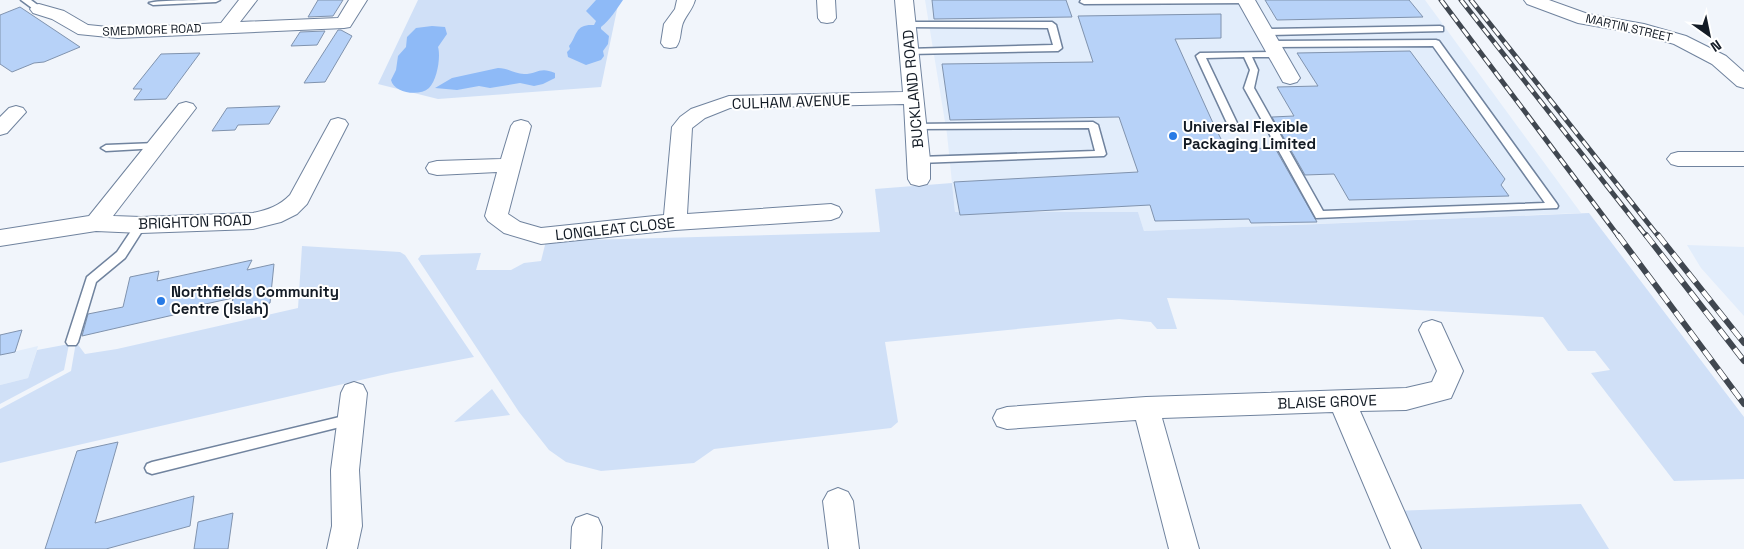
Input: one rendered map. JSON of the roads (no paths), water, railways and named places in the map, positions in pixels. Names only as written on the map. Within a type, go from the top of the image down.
[{"type":"street","points":[[226,28],[248,0]]},
{"type":"street","name":"SMEDMORE ROAD","points":[[32,5],[84,30],[118,33],[344,23],[358,0]]},
{"type":"street","points":[[670,43],[673,24],[684,9],[686,0]]},
{"type":"street","points":[[826,0],[827,18]]},
{"type":"street","name":"BUCKLAND ROAD","points":[[904,0],[908,25],[919,169]]},
{"type":"street","points":[[1246,0],[1290,78]]},
{"type":"street","name":"MARTIN STREET","points":[[1533,0],[1584,19],[1644,29],[1704,43],[1719,60],[1744,82]]},
{"type":"street","name":"CULHAM AVENUE","points":[[675,222],[682,127],[690,118],[708,108],[729,102],[913,98]]},
{"type":"street","points":[[96,224],[186,108]]},
{"type":"street","points":[[0,129],[16,112]]},
{"type":"street","name":"BRIGHTON ROAD","points":[[0,238],[96,224],[142,225],[253,221],[280,214],[299,199],[338,124]]},
{"type":"street","name":"LONGLEAT CLOSE","points":[[521,126],[496,216],[512,228],[541,236],[675,222],[831,212]]},
{"type":"street","points":[[1678,159],[1744,159]]},
{"type":"street","points":[[437,168],[510,165]]},
{"type":"street","name":"BLAISE GROVE","points":[[1007,418],[1146,408],[1406,399],[1442,390],[1450,371],[1432,330]]},
{"type":"street","points":[[1342,401],[1406,549]]},
{"type":"street","points":[[342,549],[347,526],[345,470],[353,406]]},
{"type":"street","points":[[1146,408],[1184,549]]},
{"type":"street","points":[[838,501],[844,549]]},
{"type":"lane","points":[[153,3],[216,0]]},
{"type":"lane","points":[[1084,2],[1246,0]]},
{"type":"lane","points":[[908,25],[1052,25],[1058,48],[909,51]]},
{"type":"lane","points":[[1232,123],[1200,56],[1247,55],[1271,44],[1440,28]]},
{"type":"lane","points":[[1247,55],[1254,70],[1249,88],[1320,215],[1553,206],[1436,43],[1271,44]]},
{"type":"lane","points":[[915,127],[1093,125],[1101,154],[919,169]]},
{"type":"lane","points":[[106,148],[156,146]]},
{"type":"lane","points":[[72,342],[91,280],[121,255],[142,225]]},
{"type":"lane","points":[[152,468],[353,406]]},
{"type":"railway","points":[[1441,0],[1619,237]]},
{"type":"railway","points":[[1461,0],[1647,237]]},
{"type":"railway","points":[[1471,0],[1659,237]]},
{"type":"railway","points":[[1618,235],[1744,404]]},
{"type":"railway","points":[[1646,235],[1744,361]]},
{"type":"railway","points":[[1658,235],[1744,343]]},
{"type":"place","name":"Universal Flexible Packaging Limited","points":[[1173,136]]},
{"type":"place","name":"Northfields Community Centre (Islah)","points":[[161,301]]}]
